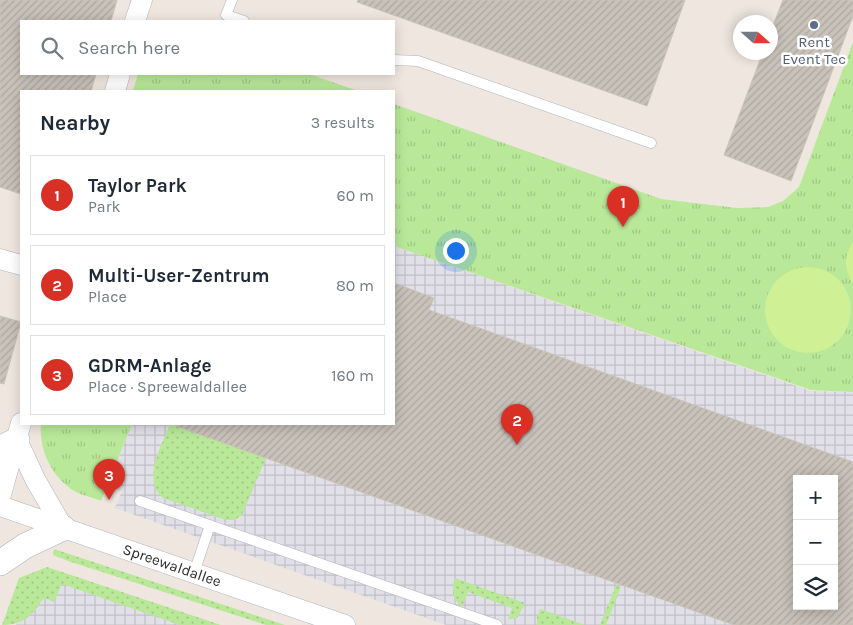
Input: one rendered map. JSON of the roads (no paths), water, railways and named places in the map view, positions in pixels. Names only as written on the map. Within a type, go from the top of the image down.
[{"type":"street","points":[[135,20],[142,0]]},
{"type":"street","points":[[115,90],[120,75]]},
{"type":"street","points":[[0,259],[20,265]]},
{"type":"street","points":[[0,498],[13,437]]},
{"type":"street","points":[[0,563],[25,546],[63,528],[13,437]]},
{"type":"street","name":"Spreewaldallee","points":[[0,506],[345,625]]},
{"type":"lane","points":[[232,0],[226,15],[241,20]]},
{"type":"lane","points":[[395,60],[418,61],[651,143]]},
{"type":"lane","points":[[140,501],[497,625]]},
{"type":"lane","points":[[194,573],[210,525]]},
{"type":"place","name":"Rent Event Tec","points":[[814,25]]},
{"type":"place","name":"Taylor Park","points":[[623,227]]},
{"type":"place","name":"Multi-User-Zentrum","points":[[517,445]]},
{"type":"place","name":"GDRM-Anlage","points":[[109,500]]}]
